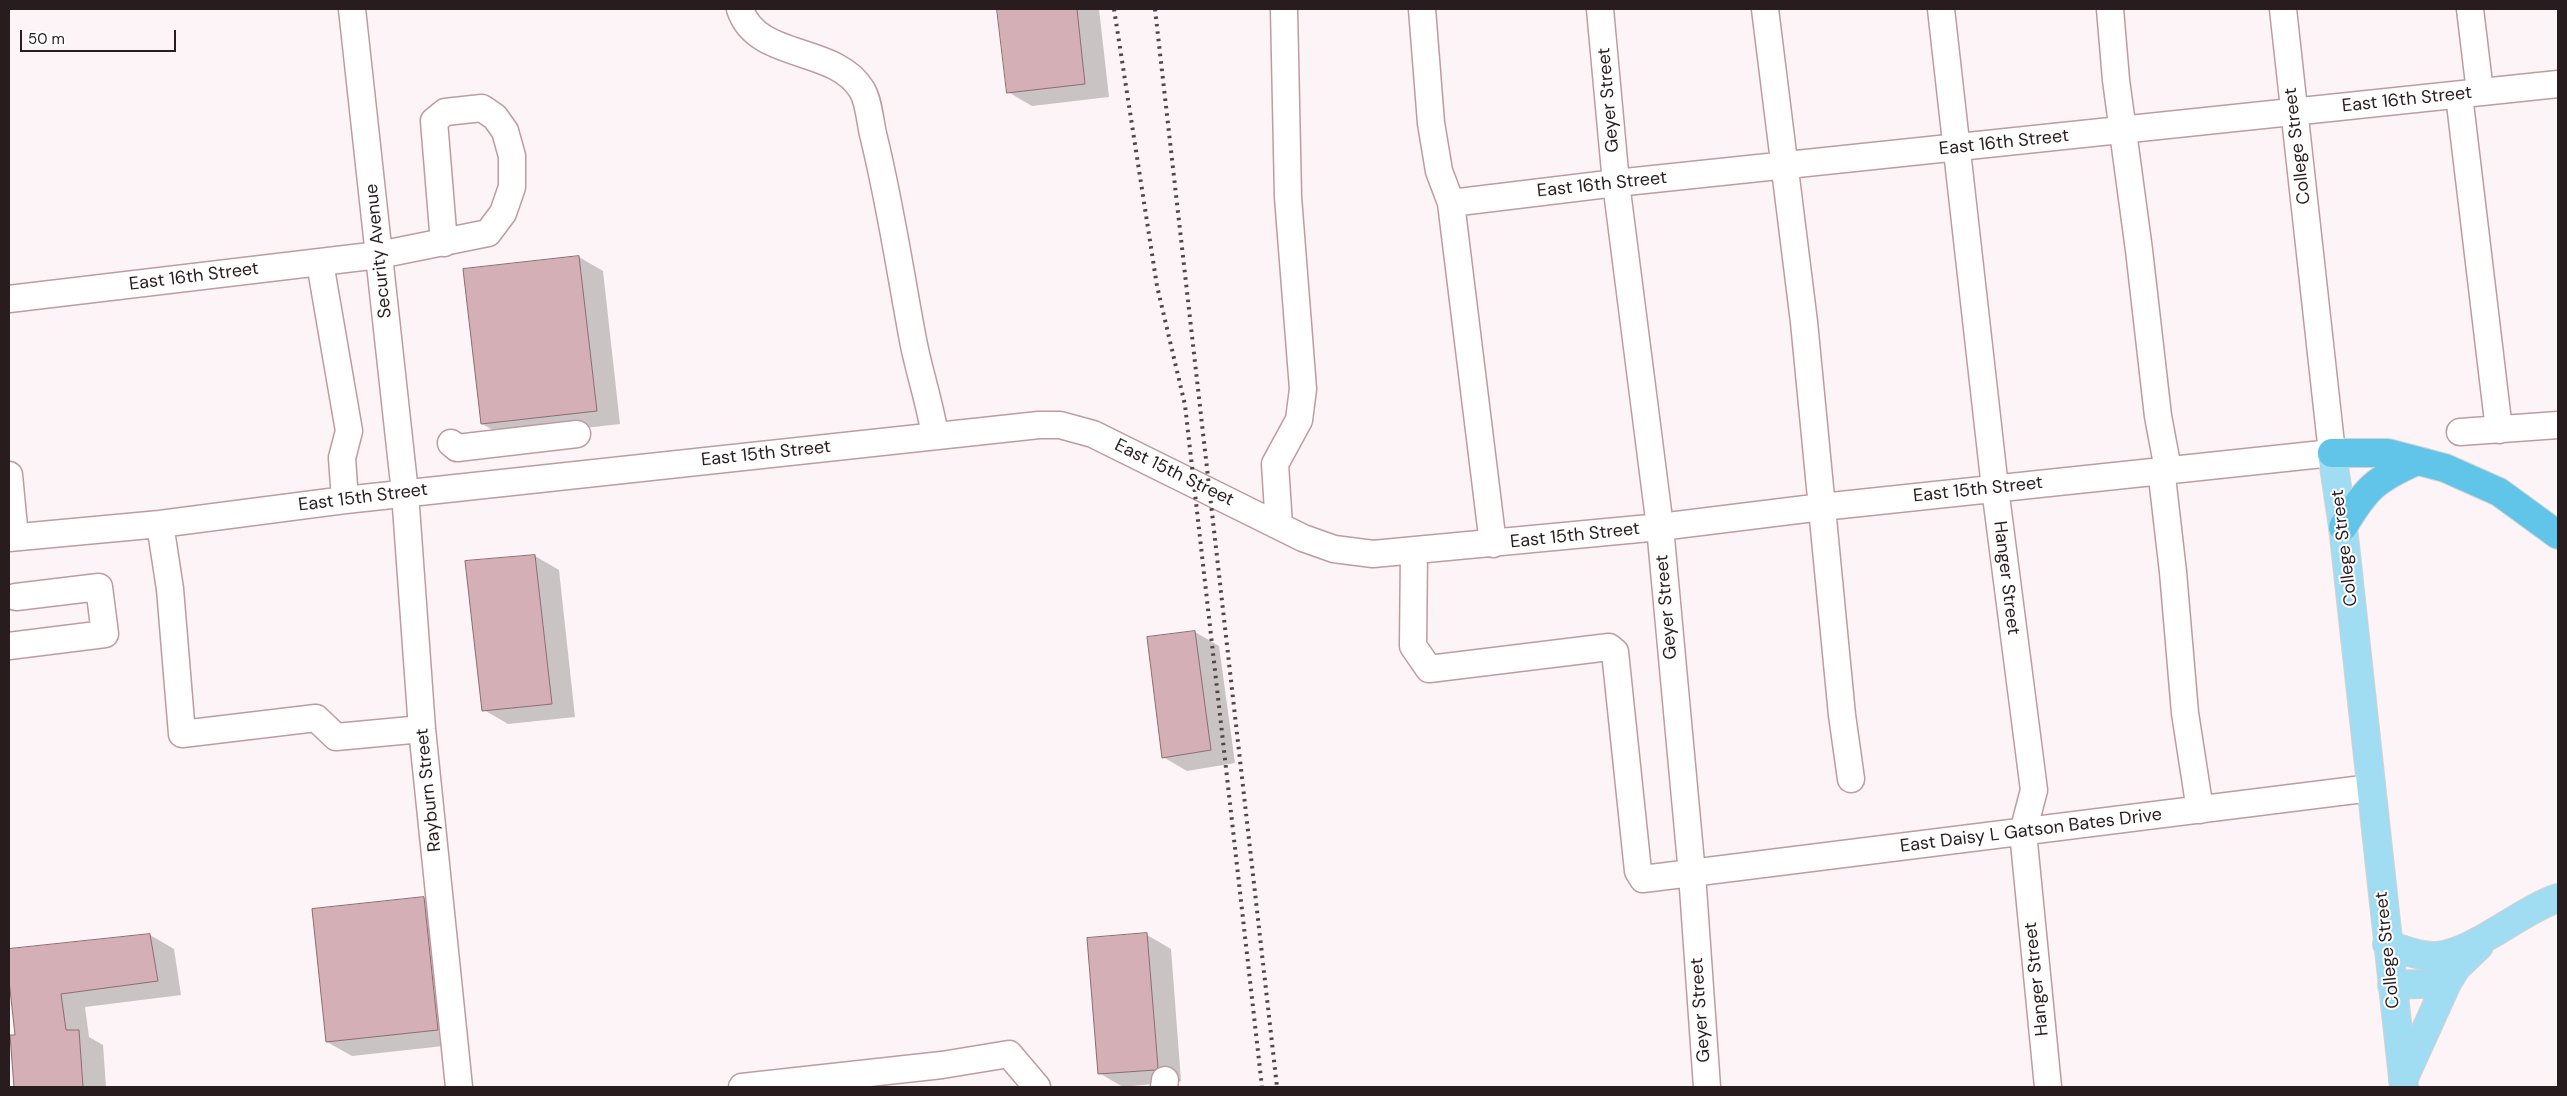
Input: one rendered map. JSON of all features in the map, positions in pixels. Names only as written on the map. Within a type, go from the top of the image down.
[{"type":"highway","points":[[2332,453],[2388,453],[2445,468],[2499,492],[2558,535]]},
{"type":"highway","points":[[2343,527],[2362,495],[2389,473],[2417,461]]},
{"type":"main road","name":"College Street","points":[[2332,453],[2343,527],[2403,1084]]},
{"type":"main road","points":[[2387,944],[2401,949],[2437,956],[2452,953],[2492,933],[2525,912],[2558,898]]},
{"type":"main road","points":[[2403,1084],[2447,983],[2456,968],[2492,933]]},
{"type":"main road","points":[[2392,984],[2447,983]]},
{"type":"street","name":"Security Avenue","points":[[352,9],[405,493]]},
{"type":"street","points":[[740,9],[742,17],[757,35],[831,64],[851,77],[862,91],[879,158],[915,351],[930,403],[935,436]]},
{"type":"street","points":[[1279,526],[1275,464],[1299,420],[1303,389],[1288,197],[1284,9]]},
{"type":"street","points":[[1422,9],[1431,123],[1439,171],[1451,202],[1493,544]]},
{"type":"street","name":"Geyer Street","points":[[1600,9],[1616,183],[1660,527],[1692,874],[1707,1087]]},
{"type":"street","points":[[1765,9],[1804,322],[1842,715],[1851,779]]},
{"type":"street","name":"Hanger Street","points":[[1941,9],[1995,488],[2034,790],[2022,832],[2048,1087]]},
{"type":"street","points":[[2110,9],[2123,131],[2140,250],[2158,416],[2167,464],[2162,477],[2173,572],[2185,713],[2200,810]]},
{"type":"street","name":"College Street","points":[[2282,9],[2332,453]]},
{"type":"street","points":[[2470,9],[2470,94],[2499,430]]},
{"type":"street","name":"East 16th Street","points":[[1451,202],[2558,84]]},
{"type":"street","name":"East 16th Street","points":[[9,299],[379,256],[444,243],[488,233],[503,212],[512,187],[512,156],[505,131],[495,117],[482,108],[445,112],[434,121],[444,243]]},
{"type":"street","points":[[320,263],[349,431],[342,458],[345,500]]},
{"type":"street","name":"East 15th Street","points":[[12,537],[160,524],[405,493],[1039,425],[1060,425],[1094,434],[1303,538],[1354,552],[1373,554],[1414,552],[1660,527],[1822,507],[2332,453]]},
{"type":"street","points":[[2460,432],[2558,425]]},
{"type":"street","points":[[451,443],[457,448],[576,434]]},
{"type":"street","points":[[539,438],[543,479]]},
{"type":"street","points":[[9,475],[12,537]]},
{"type":"street","name":"Rayburn Street","points":[[405,493],[422,729],[459,1087]]},
{"type":"street","points":[[160,524],[170,589],[182,734],[316,718],[336,737],[422,729]]},
{"type":"street","name":"East Daisy L Gatson Bates Drive","points":[[1414,552],[1413,646],[1429,669],[1609,647],[1615,652],[1638,871],[1643,879],[2371,788]]},
{"type":"street","points":[[9,646],[105,634],[99,588],[16,597]]},
{"type":"street","points":[[742,1087],[850,1081],[1009,1054],[1037,1087]]},
{"type":"building","points":[[997,9],[1077,9],[1085,84],[1007,93]]},
{"type":"building","points":[[579,256],[597,411],[481,424],[463,269]]},
{"type":"building","points":[[535,555],[552,704],[482,711],[465,561]]},
{"type":"building","points":[[1195,631],[1211,750],[1162,758],[1147,637]]},
{"type":"building","points":[[424,897],[438,1030],[326,1042],[312,909]]},
{"type":"building","points":[[1147,933],[1158,1067],[1155,1070],[1098,1074],[1087,938]]},
{"type":"building","points":[[150,934],[158,981],[61,994],[66,1030],[79,1030],[83,1087],[14,1087],[10,1035],[15,1035],[9,980],[9,949]]},
{"type":"railway","points":[[1114,9],[1157,286],[1185,405],[1262,1087]]},
{"type":"railway","points":[[1155,9],[1277,1087]]}]
